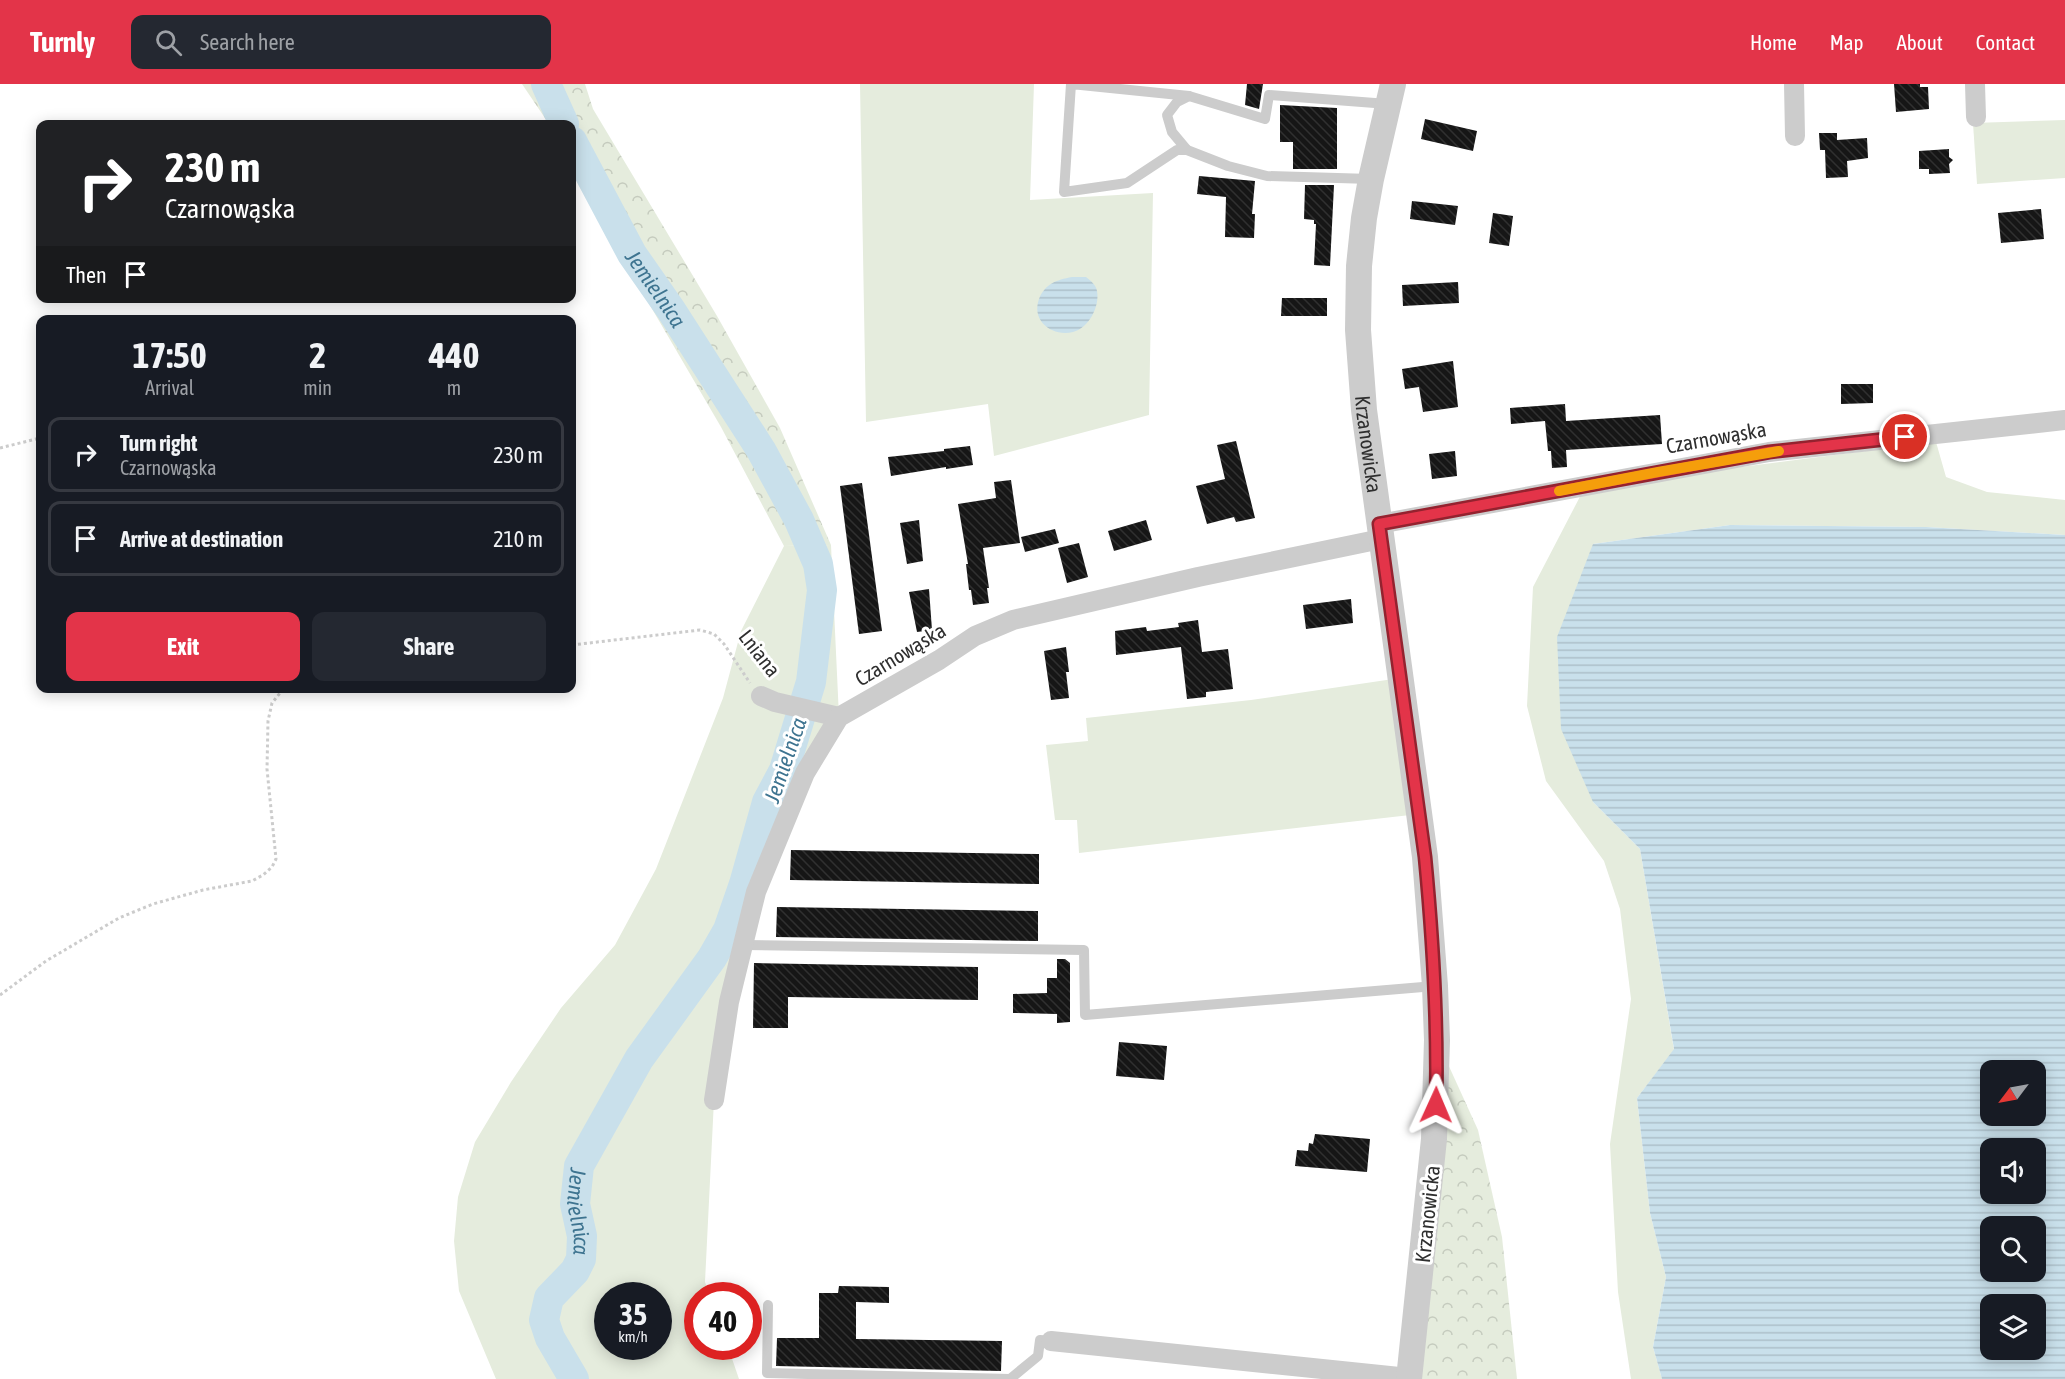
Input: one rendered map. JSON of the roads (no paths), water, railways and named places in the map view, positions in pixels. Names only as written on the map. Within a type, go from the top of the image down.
[{"type":"street","points":[[1794,84],[1795,135]]},
{"type":"street","points":[[1975,84],[1976,117]]},
{"type":"street","name":"Krzanowicka","points":[[1391,94],[1371,179],[1359,266],[1358,330],[1364,410],[1425,857],[1435,986],[1437,1040],[1434,1139],[1409,1378]]},
{"type":"street","name":"Czarnowąska","points":[[714,1100],[729,1002],[756,892],[805,773],[839,717],[939,660],[975,636],[1013,620],[1380,531],[1769,452],[2065,420]]},
{"type":"street","name":"Lniana","points":[[761,696],[774,702],[839,717]]},
{"type":"street","points":[[1051,1341],[1409,1378]]},
{"type":"lane","points":[[1371,179],[1267,176],[1228,166],[1187,150],[1177,150],[1127,183],[1065,192],[1071,84],[1189,96],[1265,119],[1269,95],[1391,94]]},
{"type":"lane","points":[[1187,150],[1172,132],[1167,115],[1176,102],[1189,96]]},
{"type":"lane","points":[[742,945],[1084,950],[1085,1015],[1435,986]]},
{"type":"lane","points":[[768,1305],[767,1373],[1010,1379],[1038,1356],[1040,1340],[1051,1341]]},
{"type":"water","points":[[1072,277],[1086,277],[1096,287],[1095,310],[1079,330],[1065,333],[1051,330],[1045,326],[1038,314],[1039,299],[1044,290],[1052,284]]},
{"type":"water","points":[[1730,525],[1926,527],[2065,535],[2065,1379],[1662,1379],[1653,1347],[1666,1277],[1650,1213],[1637,1098],[1674,1049],[1640,849],[1593,802],[1561,729],[1557,637],[1593,544]]},
{"type":"waterway","name":"Jemielnica","points":[[546,84],[562,120]]},
{"type":"waterway","name":"Jemielnica","points":[[574,1379],[550,1338],[544,1320],[549,1298],[575,1271],[581,1259],[582,1236],[575,1204],[579,1166],[639,1059],[712,958],[728,930],[744,884],[767,802],[784,770],[811,682],[822,590],[818,564],[799,520],[761,450],[632,254],[576,149]]}]
